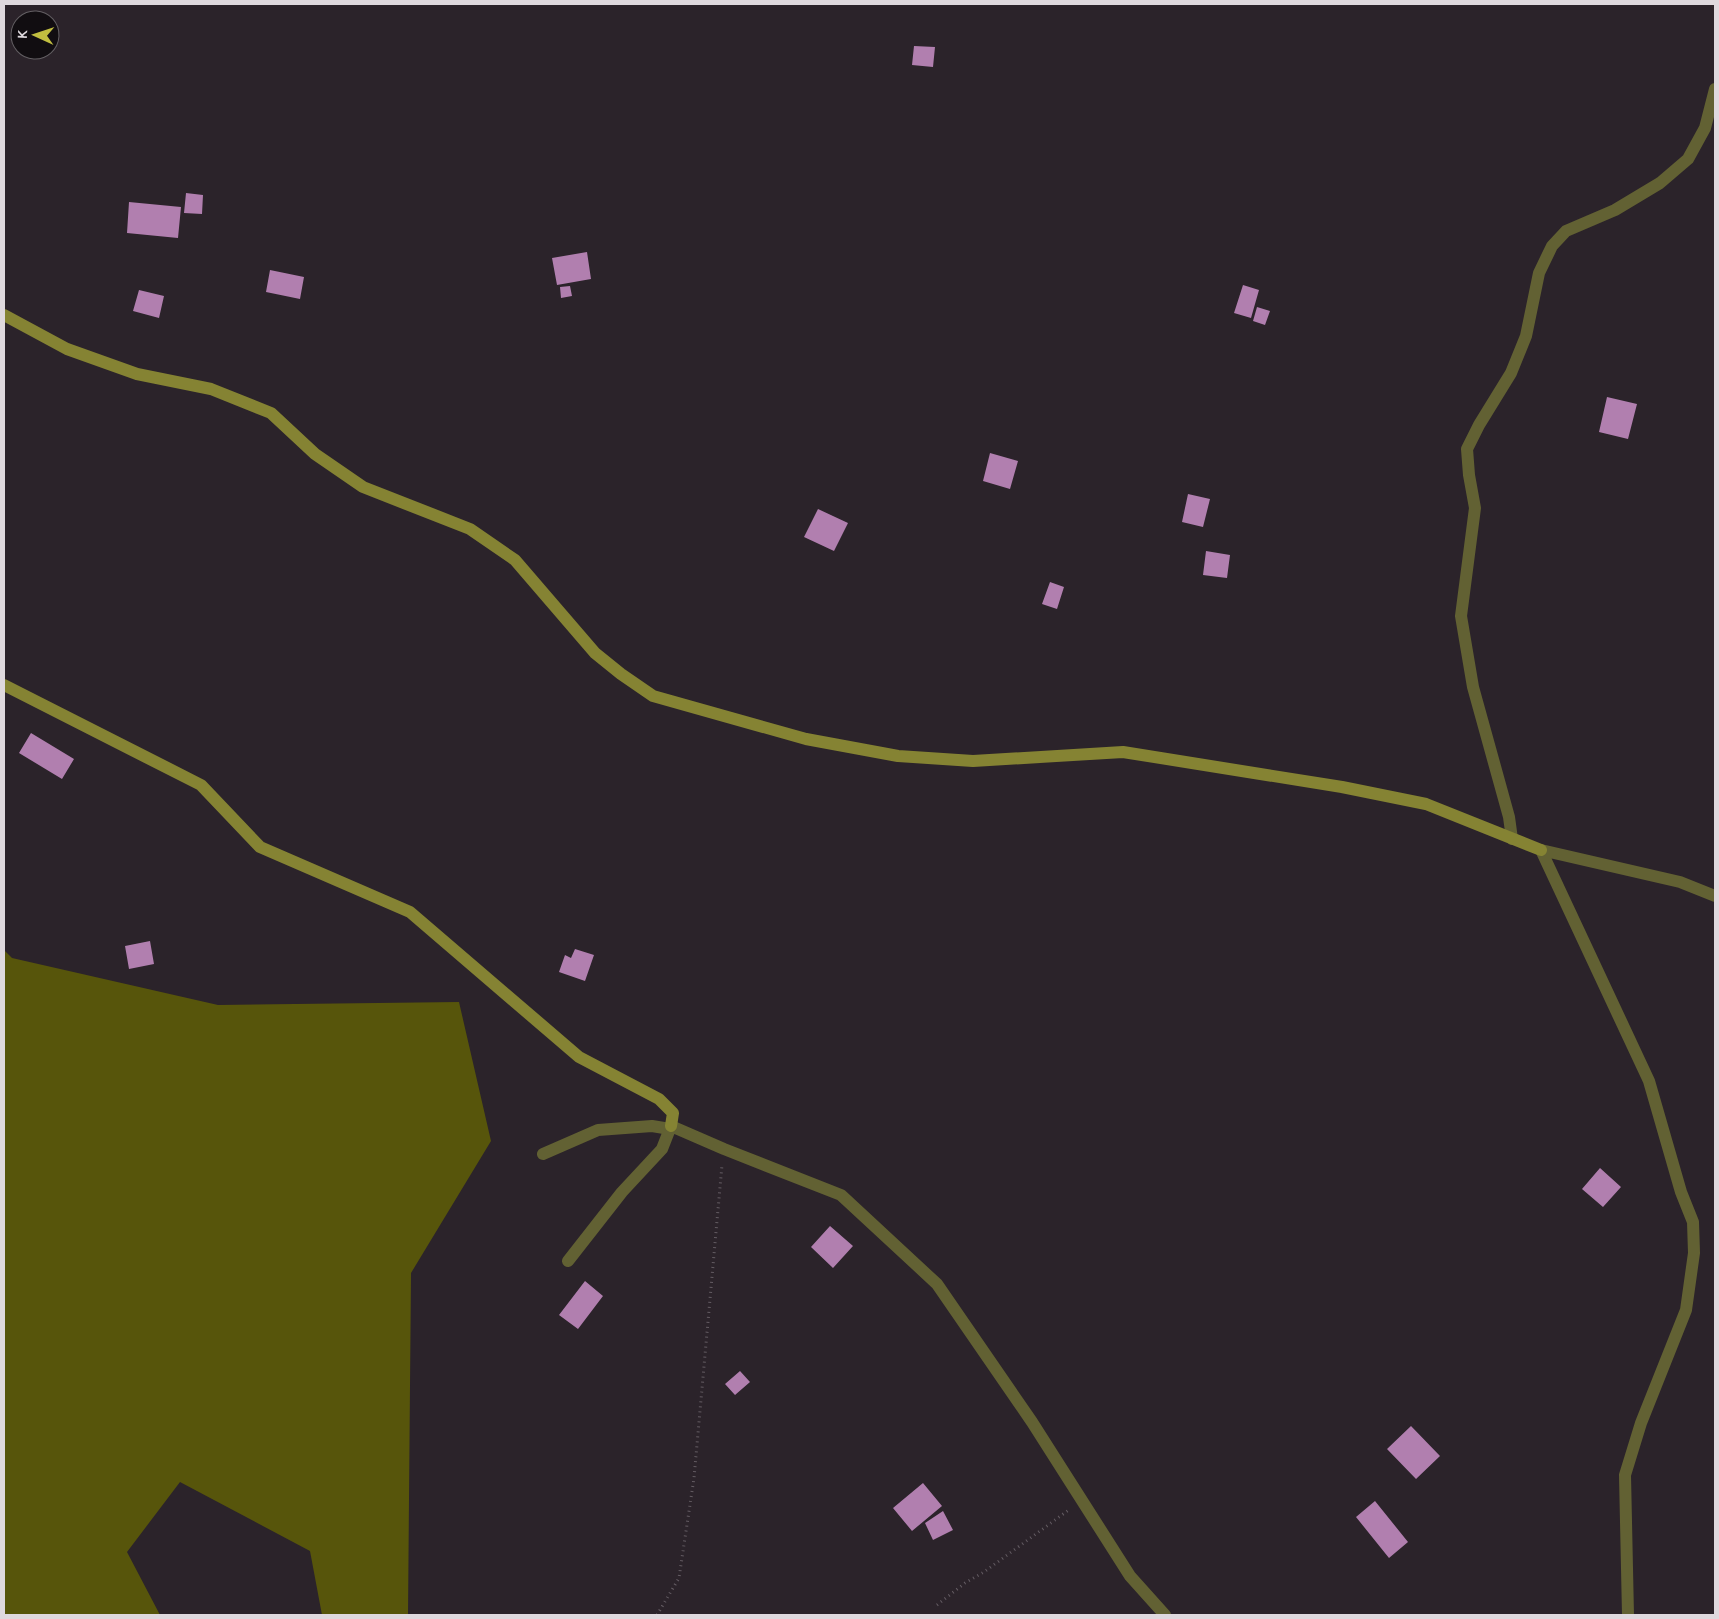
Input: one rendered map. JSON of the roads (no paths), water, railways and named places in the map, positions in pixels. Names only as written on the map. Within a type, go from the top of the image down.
[{"type":"street","points":[[1512,839],[1509,817],[1473,687],[1460,616],[1475,508],[1468,475],[1467,449],[1511,372],[1526,336],[1539,274],[1552,246],[1566,231],[1615,210],[1660,183],[1688,159],[1705,128],[1715,89]]},
{"type":"street","points":[[4,315],[67,350],[137,374],[211,389],[271,412],[315,454],[363,487],[470,529],[515,560],[595,653],[653,696],[806,739],[898,756],[973,761],[1123,752],[1333,785],[1426,804],[1541,850],[1680,882],[1715,896]]},
{"type":"street","points":[[4,685],[201,785],[260,848],[410,912],[579,1057],[659,1099],[673,1114],[671,1128],[662,1149],[622,1192],[568,1261]]},
{"type":"street","points":[[1541,850],[1649,1081],[1681,1192],[1693,1222],[1694,1253],[1686,1310],[1641,1423],[1625,1475],[1628,1615]]},
{"type":"street","points":[[543,1154],[598,1130],[652,1126],[671,1128],[841,1195],[936,1284],[1032,1422],[1130,1576],[1165,1615]]}]
